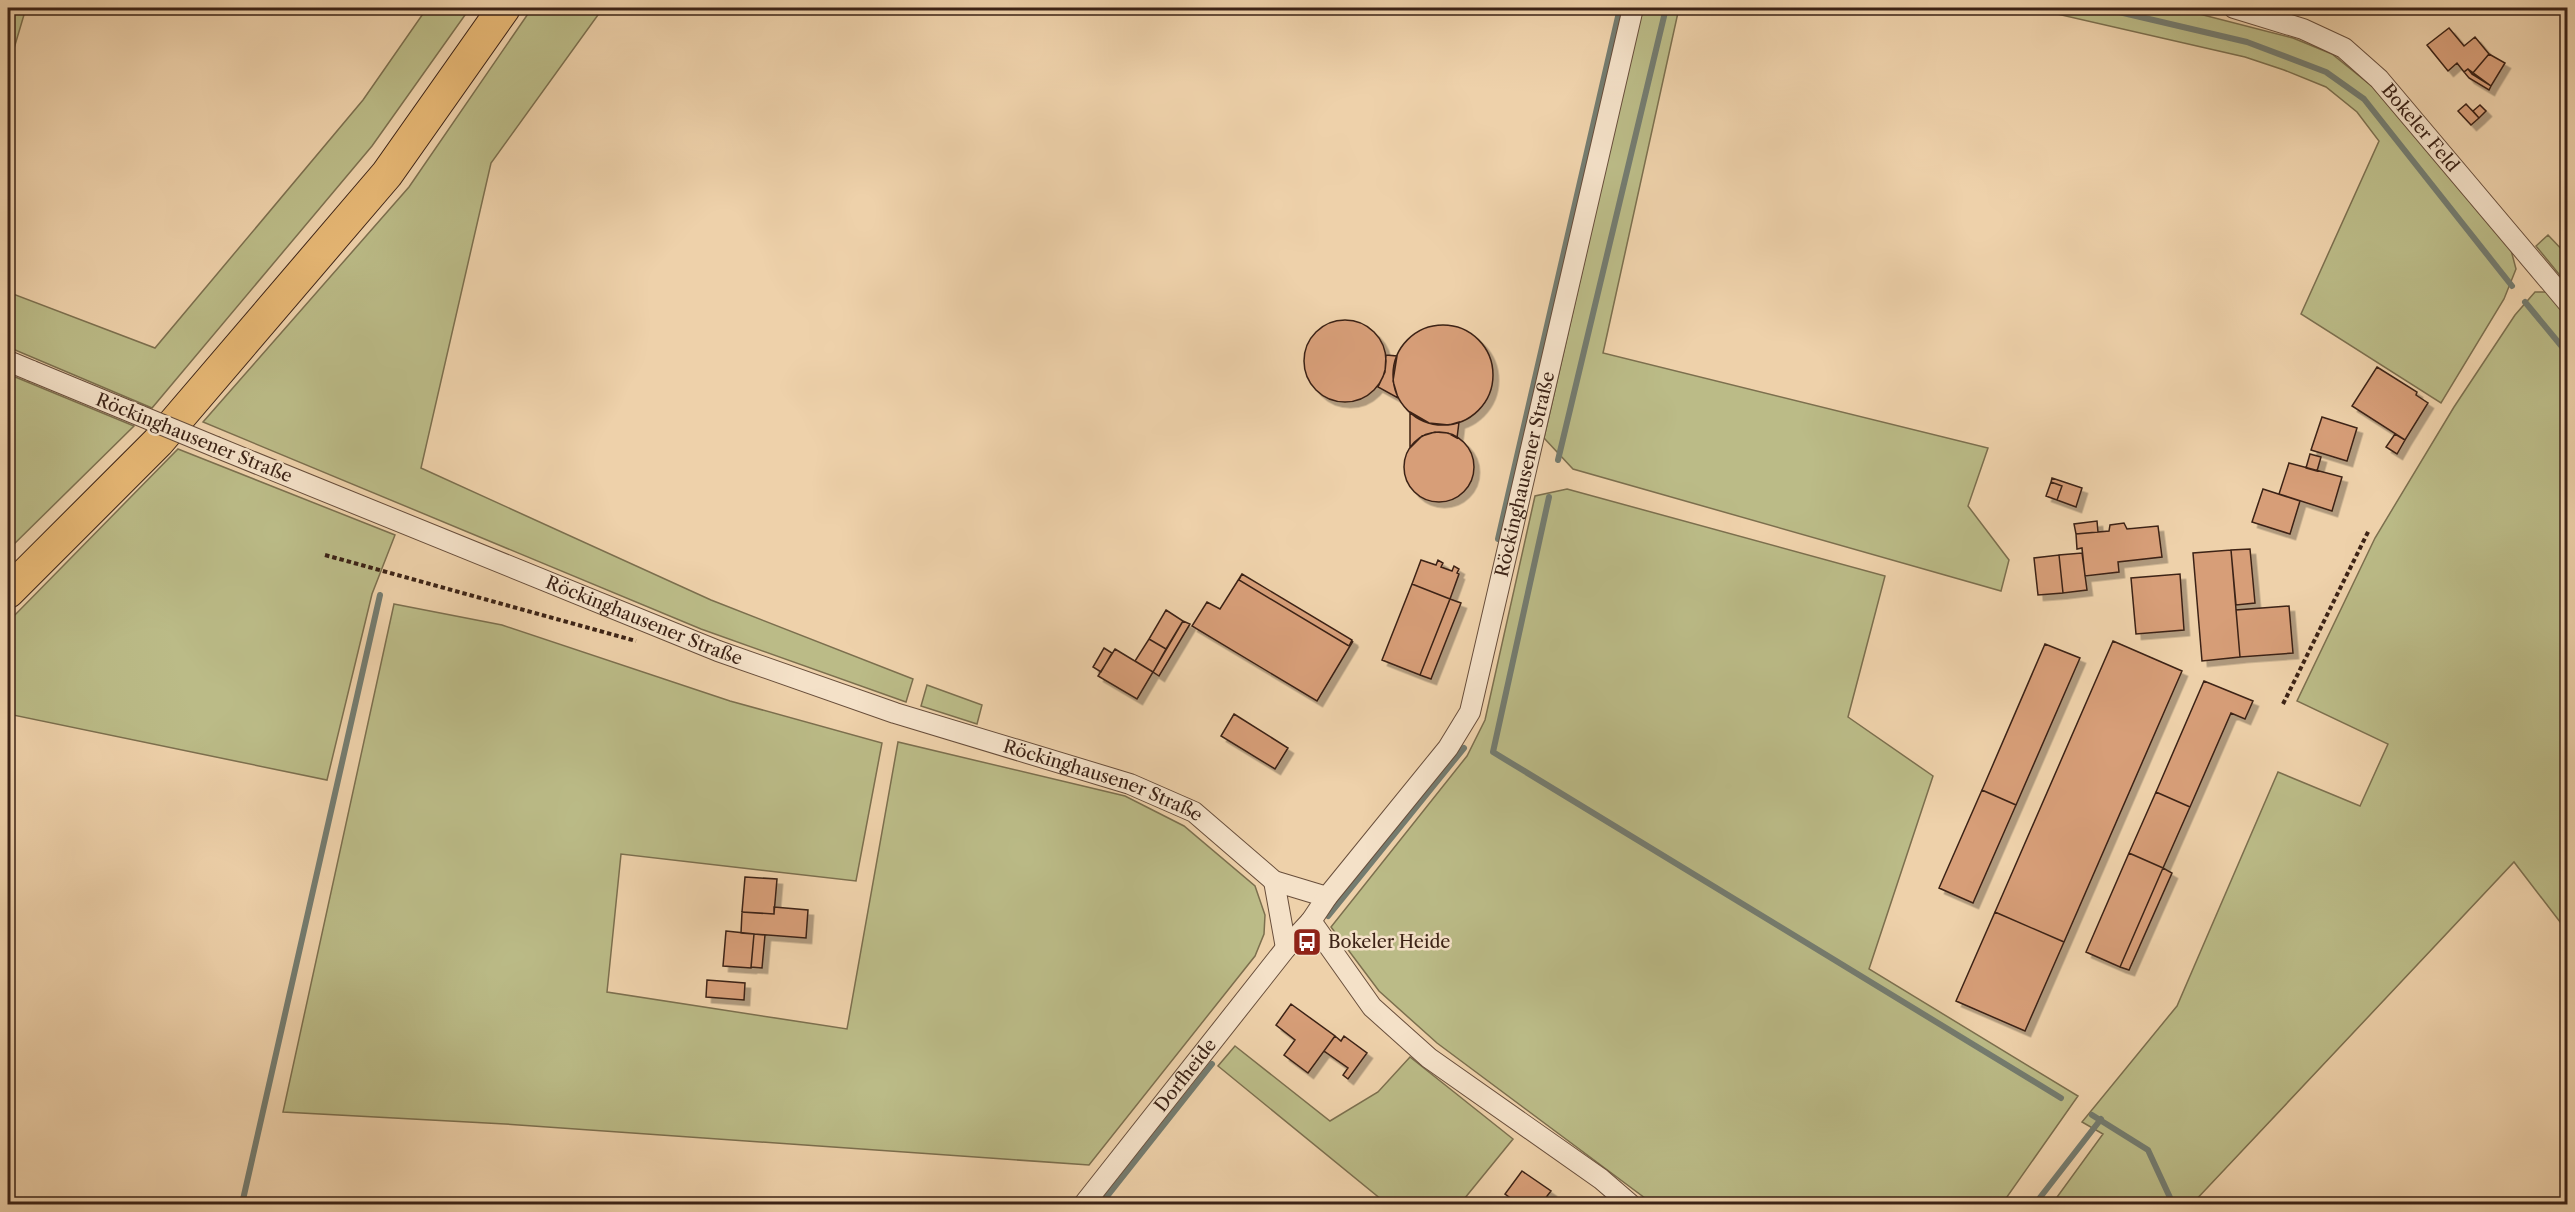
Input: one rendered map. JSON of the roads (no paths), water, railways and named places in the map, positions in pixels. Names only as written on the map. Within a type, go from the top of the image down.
[{"type":"main road","points":[[8,592],[158,442],[387,174],[504,8]]},
{"type":"street","name":"Röckinghausener Straße","points":[[1286,948],[1311,921],[1327,897],[1448,748],[1470,712],[1634,8]]},
{"type":"street","name":"Bokeler Feld","points":[[2234,8],[2303,28],[2344,48],[2379,79],[2568,303]]},
{"type":"street","name":"Röckinghausener Straße","points":[[8,361],[718,651],[895,713],[1130,784],[1194,812],[1274,881],[1327,897]]},
{"type":"street","points":[[1274,881],[1286,948]]},
{"type":"street","points":[[1311,921],[1372,1007],[1429,1058],[1601,1179],[1630,1204]]},
{"type":"street","name":"Dorfheide","points":[[1084,1204],[1286,948]]},
{"type":"waterway","points":[[1498,539],[1620,8]]},
{"type":"waterway","points":[[1558,460],[1666,8]]},
{"type":"waterway","points":[[2102,8],[2247,42],[2326,72],[2364,99],[2512,286]]},
{"type":"waterway","points":[[2525,302],[2568,354]]},
{"type":"waterway","points":[[1549,497],[1493,752],[2061,1098]]},
{"type":"waterway","points":[[242,1204],[380,595]]},
{"type":"waterway","points":[[1328,916],[1464,748]]},
{"type":"waterway","points":[[1101,1204],[1212,1064]]},
{"type":"waterway","points":[[2092,1115],[2148,1150],[2173,1204]]},
{"type":"waterway","points":[[2035,1204],[2101,1119]]},
{"type":"place","name":"Bokeler Heide","points":[[1307,942]]}]
